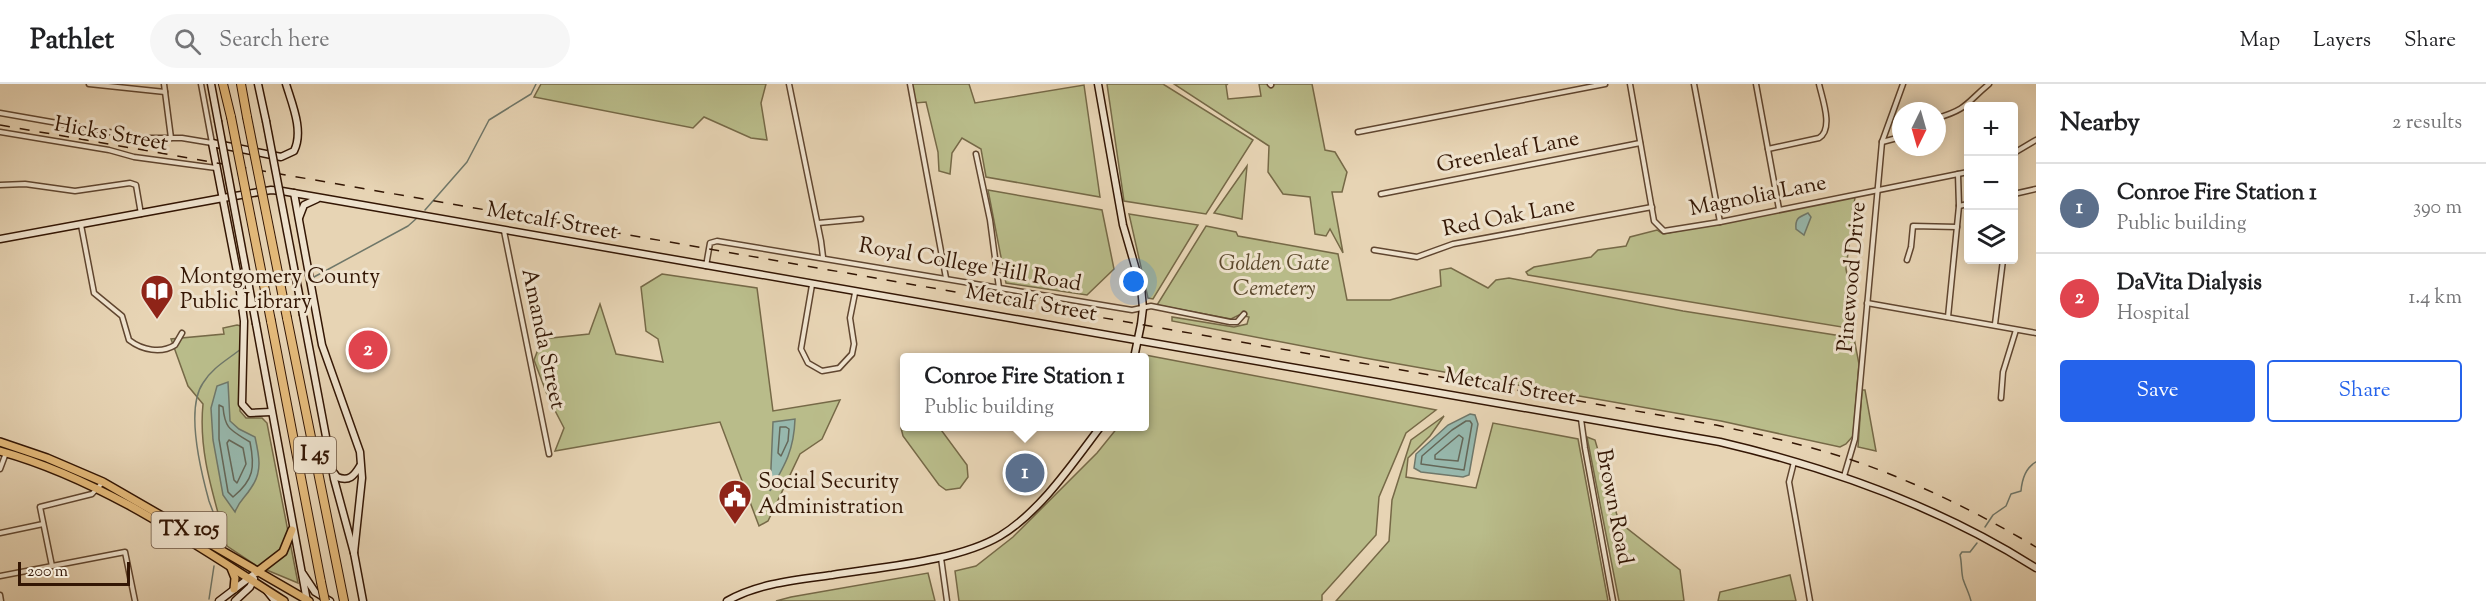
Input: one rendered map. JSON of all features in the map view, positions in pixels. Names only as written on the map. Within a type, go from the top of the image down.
[{"type":"highway","name":"I 45","points":[[223,84],[272,321],[325,601]]},
{"type":"highway","name":"I 45","points":[[241,84],[344,601]]},
{"type":"main road","name":"TX 105","points":[[0,442],[27,450],[103,482],[307,600]]},
{"type":"main road","points":[[3,452],[27,450]]},
{"type":"main road","name":"TX 105","points":[[3,452],[98,489],[172,530],[284,601]]},
{"type":"main road","points":[[172,530],[181,531],[184,528]]},
{"type":"main road","points":[[257,572],[283,552],[292,530]]},
{"type":"main road","points":[[231,568],[235,578],[234,589]]},
{"type":"street","points":[[89,84],[165,92]]},
{"type":"street","points":[[164,84],[171,138]]},
{"type":"street","points":[[201,84],[238,277],[244,321],[242,404],[250,413],[271,412]]},
{"type":"street","points":[[211,84],[292,530],[307,600]]},
{"type":"street","points":[[258,84],[333,469],[354,553],[361,599]]},
{"type":"street","points":[[0,113],[116,134],[212,143],[281,157],[294,151],[298,135],[286,84]]},
{"type":"street","points":[[789,84],[823,257]]},
{"type":"street","points":[[909,84],[946,278]]},
{"type":"street","points":[[1098,84],[1123,225],[1141,287],[1143,308],[1135,353]]},
{"type":"street","points":[[1358,132],[1605,84]]},
{"type":"street","points":[[1630,84],[1652,207]]},
{"type":"street","points":[[1694,84],[1720,222]]},
{"type":"street","points":[[1756,84],[1779,210]]},
{"type":"street","points":[[1768,149],[1824,136],[1827,126],[1819,84]]},
{"type":"street","name":"Pinewood Drive","points":[[1844,476],[1855,439],[1882,142],[1903,84]]},
{"type":"street","points":[[1946,116],[1968,105],[1989,84]]},
{"type":"street","name":"Hicks Street","points":[[0,132],[109,150],[146,159],[216,168]]},
{"type":"street","points":[[1882,142],[1892,139]]},
{"type":"street","points":[[2018,150],[2036,140]]},
{"type":"street","name":"Greenleaf Lane","points":[[1382,194],[1640,144]]},
{"type":"street","points":[[976,154],[990,220],[999,288]]},
{"type":"street","name":"Magnolia Lane","points":[[1652,207],[1654,221],[1660,228],[1668,231],[1964,173]]},
{"type":"street","points":[[1948,317],[1959,206],[1958,174]]},
{"type":"street","points":[[0,185],[25,184],[75,191],[130,183],[136,185],[138,189],[141,215]]},
{"type":"street","points":[[2018,193],[2036,189]]},
{"type":"street","name":"Metcalf Street","points":[[0,239],[271,190],[294,193],[706,267],[1720,442],[1844,476],[1915,504],[1960,525],[2036,568]]},
{"type":"street","points":[[294,193],[322,345],[356,436],[362,478],[354,553]]},
{"type":"street","points":[[298,219],[304,206],[320,198]]},
{"type":"street","points":[[1959,206],[1964,205]]},
{"type":"street","name":"Red Oak Lane","points":[[1374,250],[1417,257],[1453,243],[1652,207]]},
{"type":"street","points":[[818,224],[861,219]]},
{"type":"street","points":[[81,225],[94,293],[122,316],[129,340],[151,350],[163,350],[175,345],[182,333]]},
{"type":"street","points":[[1907,260],[1911,247],[1912,226],[1957,227]]},
{"type":"street","name":"Amanda Street","points":[[504,231],[549,454]]},
{"type":"street","name":"Royal College Hill Road","points":[[706,267],[710,243],[717,241],[1132,310],[1153,307],[1230,322],[1237,322],[1244,314]]},
{"type":"street","points":[[1995,325],[2003,264]]},
{"type":"street","points":[[812,285],[801,349],[808,363],[822,371],[839,368],[852,354],[854,344],[850,318],[855,293]]},
{"type":"street","points":[[1867,303],[2036,333]]},
{"type":"street","points":[[2001,398],[2002,372],[2016,330]]},
{"type":"street","name":"Brown Road","points":[[1581,418],[1613,601]]},
{"type":"street","points":[[727,601],[766,586],[941,557],[984,544],[1012,528],[1072,466],[1097,431]]},
{"type":"street","points":[[0,469],[3,452]]},
{"type":"street","points":[[1794,461],[1789,482],[1810,601]]},
{"type":"street","points":[[333,469],[337,477],[348,479],[354,476],[361,466]]},
{"type":"street","points":[[52,566],[40,507],[92,494],[103,482]]},
{"type":"street","points":[[0,533],[43,524]]},
{"type":"street","points":[[0,576],[125,552],[135,601]]},
{"type":"street","points":[[941,557],[947,601]]},
{"type":"street","points":[[300,568],[315,592],[330,601]]},
{"type":"street","points":[[219,601],[234,589],[251,580],[257,572]]},
{"type":"street","points":[[235,601],[250,587],[251,580]]},
{"type":"street","points":[[264,588],[275,601]]},
{"type":"street","points":[[0,595],[1,601]]},
{"type":"green space","points":[[541,84],[766,84],[761,103],[767,140],[751,138],[704,117],[693,128],[534,97]]},
{"type":"green space","points":[[912,84],[969,84],[975,103],[1084,85],[1100,197],[986,177],[981,149],[962,138],[952,153],[950,174],[939,171],[938,152],[926,102],[915,103]]},
{"type":"green space","points":[[1107,84],[1163,84],[1253,140],[1206,214],[1124,201]]},
{"type":"green space","points":[[1174,84],[1228,84],[1226,85],[1228,99],[1261,96],[1259,84],[1312,84],[1325,150],[1335,152],[1347,172],[1342,192],[1332,192],[1343,253],[1330,229],[1326,236],[1315,234],[1310,197],[1283,194],[1268,172],[1269,146]]},
{"type":"green space","points":[[1247,166],[1242,219],[1214,213]]},
{"type":"green space","points":[[988,190],[1102,210],[1114,269],[1087,295],[1006,283]]},
{"type":"green space","points":[[1855,197],[1846,269],[1856,323],[1854,329],[1528,275],[1526,272],[1534,267],[1591,257],[1598,250],[1626,246],[1630,237],[1657,230],[1663,234]]},
{"type":"green space","points":[[1129,214],[1198,225],[1153,299],[1148,298]]},
{"type":"green space","name":"Golden Gate Cemetery","points":[[1206,226],[1236,232],[1238,236],[1338,254],[1347,300],[1390,300],[1441,286],[1440,270],[1451,268],[1488,288],[1496,280],[1509,278],[1683,311],[1854,338],[1859,364],[1853,436],[1840,447],[1721,421],[1365,358],[1172,321],[1172,317],[1234,327],[1247,324],[1249,317],[1239,315],[1231,319],[1157,305]]},
{"type":"green space","points":[[662,274],[757,288],[773,411],[840,400],[822,439],[800,454],[768,521],[759,526],[720,422],[555,451],[564,428],[548,397],[534,360],[542,339],[589,334],[600,304],[616,354],[663,362],[658,339],[646,331],[641,287]]},
{"type":"green space","points":[[241,326],[240,411],[246,418],[262,418],[267,423],[298,583],[257,566],[227,546],[205,459],[203,404],[188,386],[171,339],[224,334],[223,328]]},
{"type":"green space","points":[[1149,356],[1436,410],[1406,433],[1379,497],[1376,535],[1322,595],[1322,601],[959,601],[955,571],[976,566],[1013,537],[1097,453],[1115,431],[1149,431]]},
{"type":"green space","points":[[1862,390],[1865,390],[1876,451],[1858,447]]},
{"type":"green space","points":[[1444,416],[1430,436],[1408,458],[1406,477],[1476,488],[1493,423],[1578,439],[1608,601],[1336,601],[1389,541],[1392,500],[1411,440]]},
{"type":"green space","points":[[902,431],[942,431],[967,465],[968,477],[960,488],[946,490],[939,485],[903,436]]},
{"type":"green space","points":[[1587,437],[1595,440],[1619,522],[1680,570],[1684,601],[1619,601]]},
{"type":"green space","points":[[928,573],[935,601],[776,601],[791,597]]},
{"type":"green space","points":[[1790,575],[1796,601],[1718,601],[1720,592]]},
{"type":"water","points":[[1808,213],[1811,217],[1804,235],[1796,229],[1796,222]]},
{"type":"water","points":[[228,382],[230,421],[239,429],[255,437],[259,457],[259,470],[255,482],[235,512],[223,495],[213,440],[211,408],[217,386]]},
{"type":"water","points":[[1470,414],[1475,415],[1478,424],[1469,475],[1463,477],[1421,472],[1414,468],[1416,454],[1448,425]]},
{"type":"water","points":[[795,419],[793,440],[788,457],[770,491],[773,422]]},
{"type":"waterway","points":[[425,210],[467,162],[489,120],[531,94],[536,84]]},
{"type":"waterway","points":[[314,277],[408,226],[417,218]]},
{"type":"waterway","points":[[222,545],[199,458],[195,408],[203,383],[211,373],[241,349]]},
{"type":"waterway","points":[[1985,527],[1993,515],[2006,506],[2011,494],[2021,491],[2025,474],[2036,462]]},
{"type":"waterway","points":[[1971,601],[1963,579],[1960,555],[1962,552],[1970,552],[1977,543]]},
{"type":"waterway","points":[[209,599],[214,566]]},
{"type":"railway","points":[[0,125],[1716,425],[1816,449],[1897,477],[1945,498],[2036,547]]},
{"type":"place","name":"Montgomery County Public Library","points":[[157,320]]},
{"type":"place","name":"DaVita Dialysis","points":[[368,350]]},
{"type":"place","name":"Conroe Fire Station 1","points":[[1025,473]]},
{"type":"place","name":"Social Security Administration","points":[[735,525]]}]
